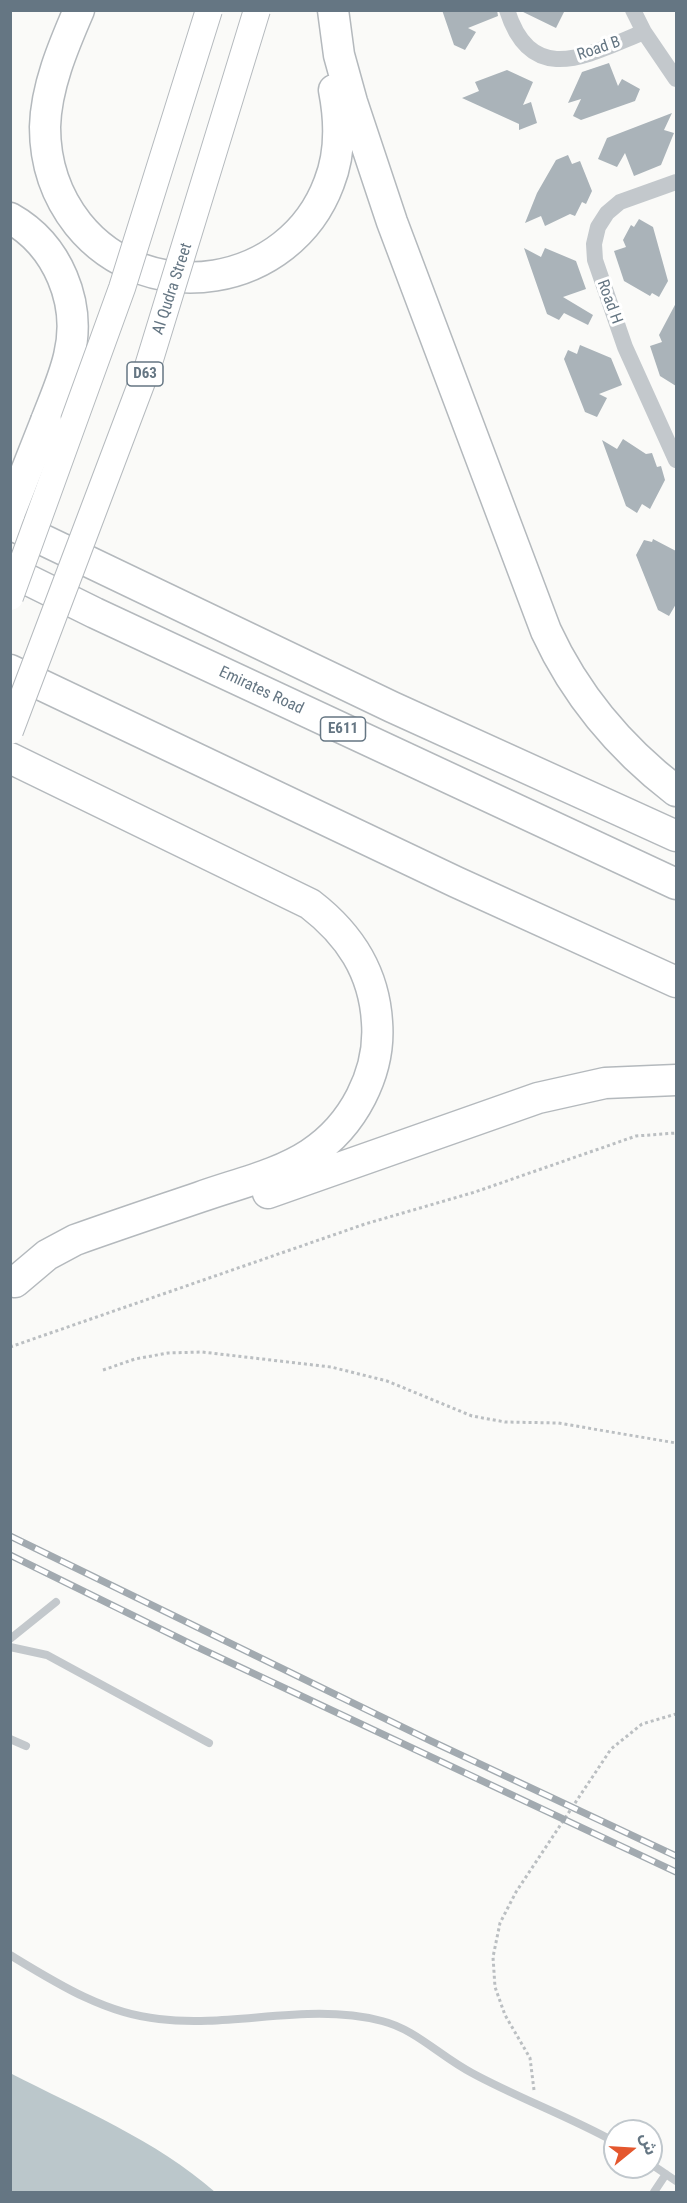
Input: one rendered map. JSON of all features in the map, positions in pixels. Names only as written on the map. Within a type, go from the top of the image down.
[{"type":"highway","points":[[79,10],[60,58],[48,102],[46,145],[54,182],[62,200],[84,231],[113,256],[148,272],[186,279],[223,275],[276,253],[302,229],[322,200],[334,167],[339,131],[325,12]]},
{"type":"highway","points":[[93,10],[76,49],[59,111],[59,147],[69,181],[77,197],[100,225],[129,246],[162,258],[198,262],[233,256],[266,241],[293,217],[313,188],[324,155],[328,118],[319,47],[325,12]]},
{"type":"highway","points":[[325,12],[351,102],[392,222],[546,631],[571,680],[606,726],[676,791]]},
{"type":"highway","points":[[10,219],[31,233],[53,258],[62,273],[73,323],[69,356],[10,512]]},
{"type":"highway","points":[[10,500],[115,557],[333,661],[392,707]]},
{"type":"highway","points":[[10,524],[392,707],[676,836]]},
{"type":"highway","name":"Emirates Road","points":[[10,571],[94,613],[676,884]]},
{"type":"highway","points":[[10,670],[456,882],[676,982]]},
{"type":"highway","points":[[10,758],[310,904],[341,931],[360,958],[370,981],[376,1005],[378,1030],[370,1077],[360,1100],[346,1120],[310,1154],[266,1174],[75,1240],[47,1255],[13,1283]]},
{"type":"highway","points":[[13,1283],[538,1098],[605,1083],[676,1080]]},
{"type":"main road","points":[[10,597],[122,288],[209,10]]},
{"type":"main road","name":"Al Qudra Street","points":[[10,731],[148,366],[257,10]]},
{"type":"street","name":"Road B","points":[[507,10],[517,38],[536,54],[560,61],[585,55],[644,32]]},
{"type":"street","name":"Road B","points":[[633,10],[644,32],[676,79]]},
{"type":"street","name":"Road H","points":[[676,182],[620,201],[607,213],[598,227],[594,244],[595,260],[625,347],[676,460]]},
{"type":"lane","points":[[10,1639],[56,1602]]},
{"type":"lane","points":[[10,1647],[47,1655],[209,1743]]},
{"type":"lane","points":[[10,1739],[26,1746]]},
{"type":"lane","points":[[10,1955],[92,2000],[143,2017],[178,2020],[297,2014],[333,2015],[383,2021],[409,2032],[473,2074],[603,2136]]},
{"type":"lane","points":[[663,2172],[676,2181]]},
{"type":"lane","points":[[654,2193],[666,2174]]},
{"type":"path","points":[[10,1347],[365,1224],[475,1192],[636,1136],[676,1133]]},
{"type":"path","points":[[103,1370],[135,1359],[168,1353],[202,1352],[331,1367],[387,1381],[472,1416],[505,1422],[558,1423],[676,1443]]},
{"type":"path","points":[[532,2101],[535,2079],[530,2058],[505,2015],[495,1986],[493,1957],[500,1923],[516,1892],[611,1749],[642,1724],[676,1714]]},
{"type":"shaded area","points":[[10,2073],[143,2141],[192,2173],[215,2192],[11,2192]]},
{"type":"building","points":[[442,10],[497,10],[498,16],[468,28],[476,32],[465,50],[454,45]]},
{"type":"building","points":[[519,10],[565,10],[556,28]]},
{"type":"building","points":[[609,63],[618,86],[622,79],[640,89],[635,101],[581,120],[573,116],[581,99],[568,103],[582,72]]},
{"type":"building","points":[[507,70],[533,82],[523,105],[531,102],[537,123],[519,130],[519,124],[462,98],[479,91],[475,82]]},
{"type":"building","points":[[672,113],[664,130],[674,133],[661,165],[634,176],[625,153],[617,167],[598,159],[607,138]]},
{"type":"building","points":[[568,155],[572,164],[580,161],[592,191],[586,204],[582,202],[575,216],[570,214],[545,226],[541,216],[525,223],[537,193],[556,160]]},
{"type":"building","points":[[639,219],[653,227],[668,281],[659,297],[652,293],[650,296],[624,281],[614,251],[626,247],[623,240],[631,225],[634,227]]},
{"type":"building","points":[[524,248],[541,257],[545,248],[576,261],[586,289],[563,297],[593,315],[588,325],[564,313],[559,320],[547,314]]},
{"type":"building","points":[[676,303],[676,386],[660,376],[650,346],[662,342],[659,335]]},
{"type":"building","points":[[580,345],[611,358],[622,385],[599,394],[607,398],[597,417],[585,412],[564,359],[568,350],[577,354]]},
{"type":"building","points":[[623,439],[646,454],[652,453],[657,467],[661,466],[665,480],[650,509],[642,504],[637,513],[626,506],[602,440],[617,449]]},
{"type":"building","points":[[653,539],[676,551],[676,604],[669,616],[658,610],[636,555],[644,540],[652,542]]},
{"type":"railway","points":[[10,1536],[431,1741],[676,1856]]},
{"type":"railway","points":[[10,1555],[195,1646],[676,1872]]}]
